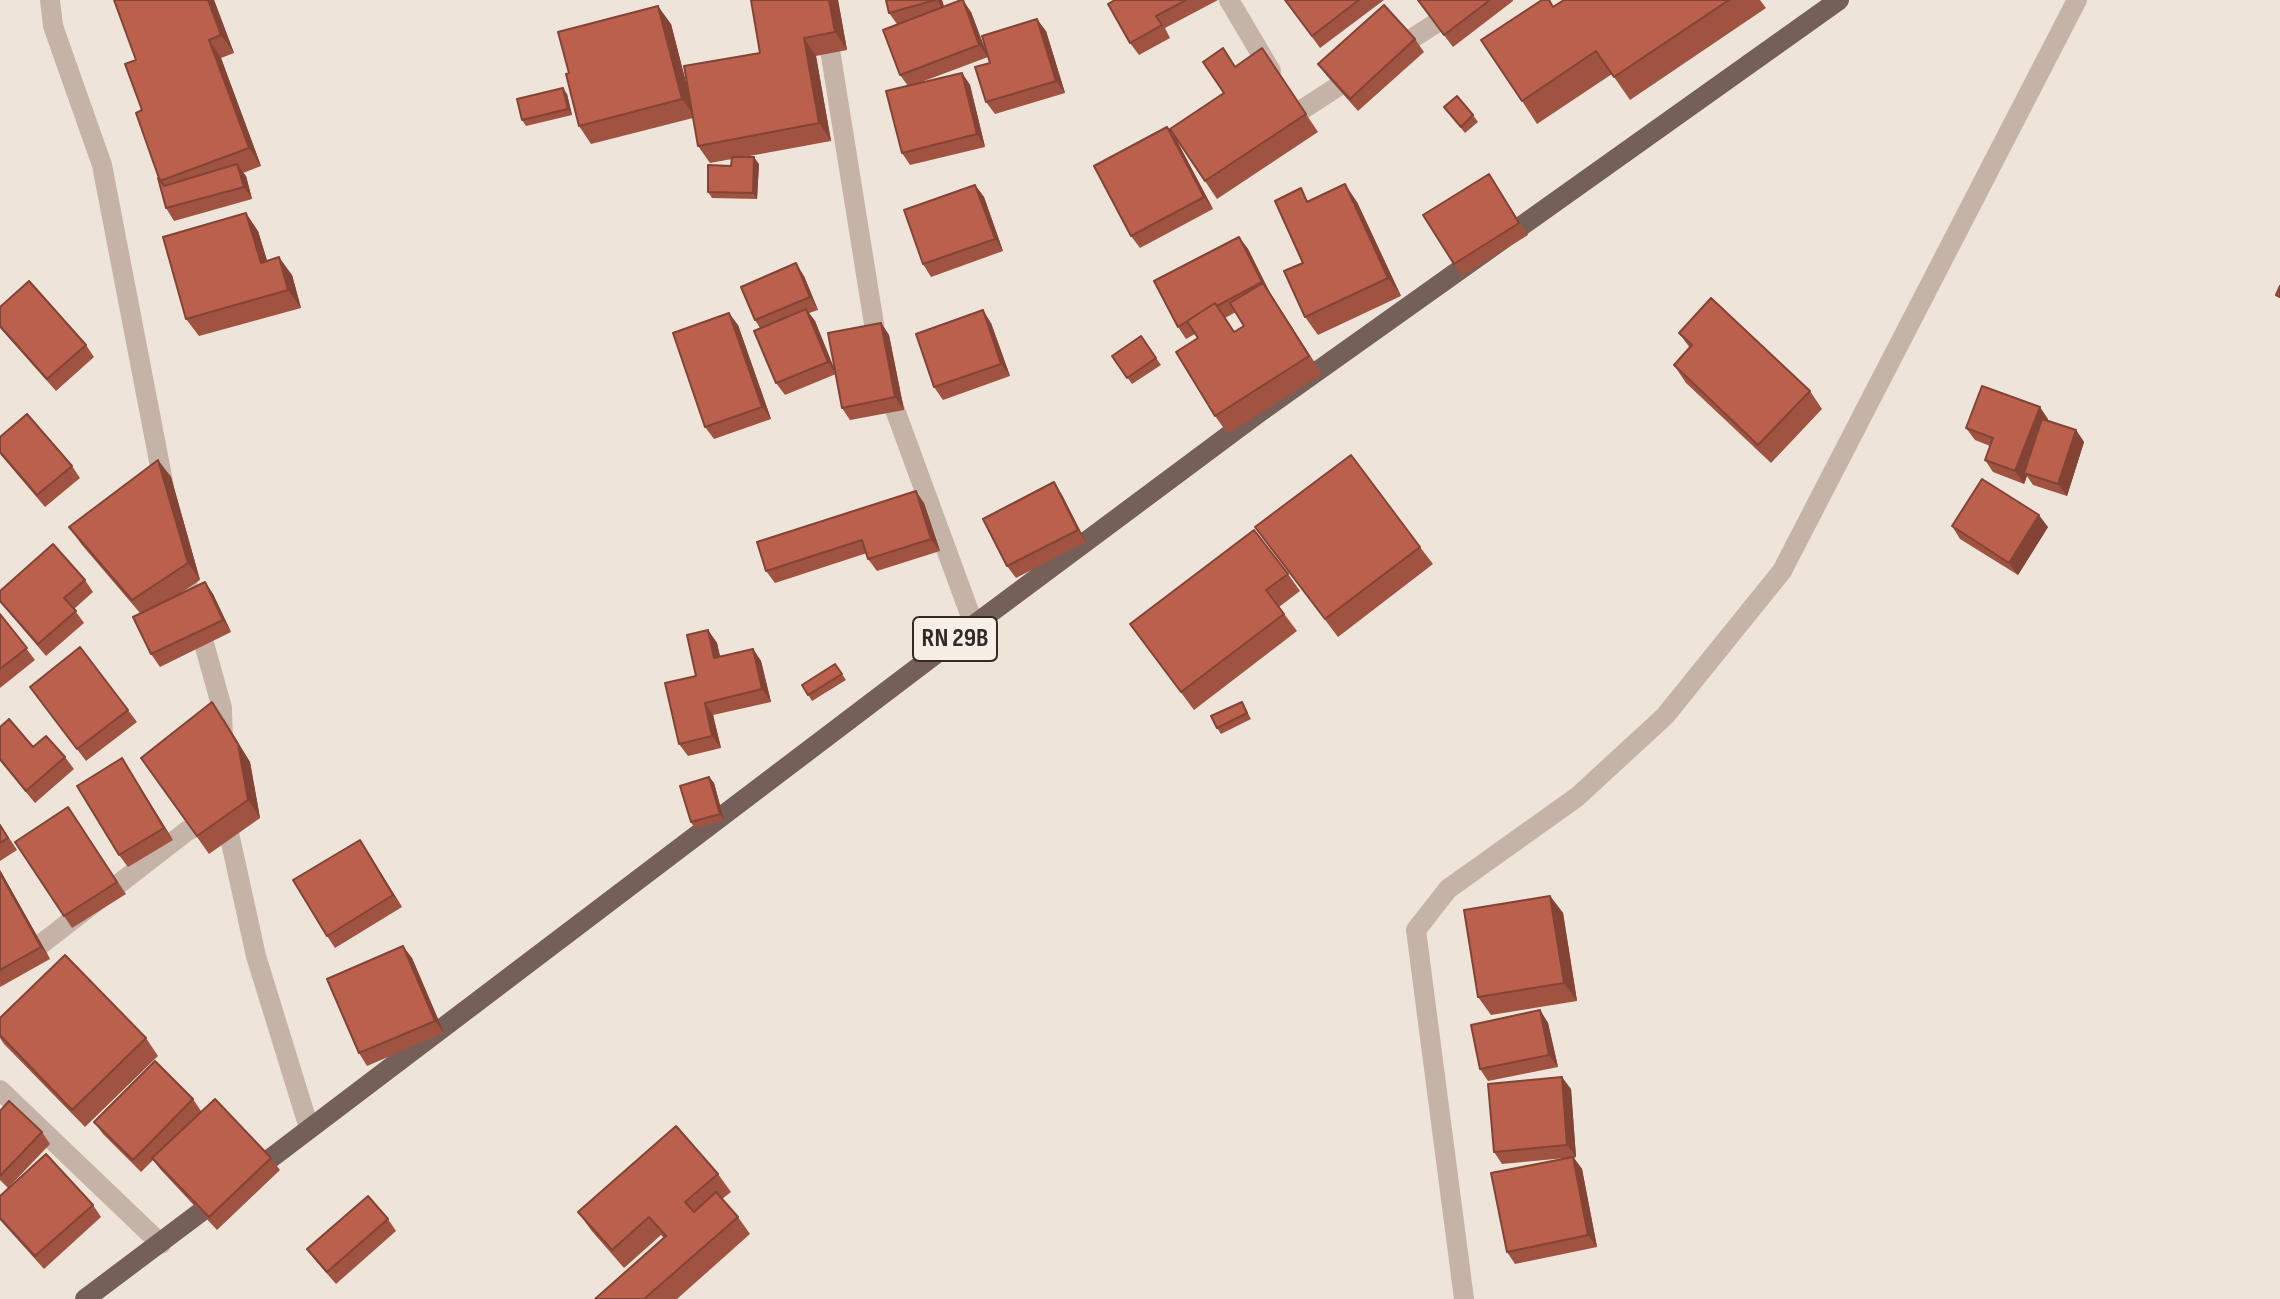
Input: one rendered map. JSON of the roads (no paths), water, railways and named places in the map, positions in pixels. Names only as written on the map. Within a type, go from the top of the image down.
[{"type":"main road","name":"RN 29B","points":[[85,1299],[1260,412],[1839,0]]},
{"type":"street","points":[[50,0],[53,26],[102,165],[168,504]]},
{"type":"street","points":[[822,0],[882,374],[974,625]]},
{"type":"street","points":[[1229,0],[1289,100]]},
{"type":"street","points":[[1270,132],[1289,100],[1472,0]]},
{"type":"street","points":[[1464,1299],[1416,930],[1448,889],[1577,797],[1665,716],[1782,571],[2077,0]]},
{"type":"street","points":[[174,535],[222,708],[223,768]]},
{"type":"street","points":[[0,976],[224,805],[256,956],[309,1128]]},
{"type":"street","points":[[0,1090],[161,1244]]}]
